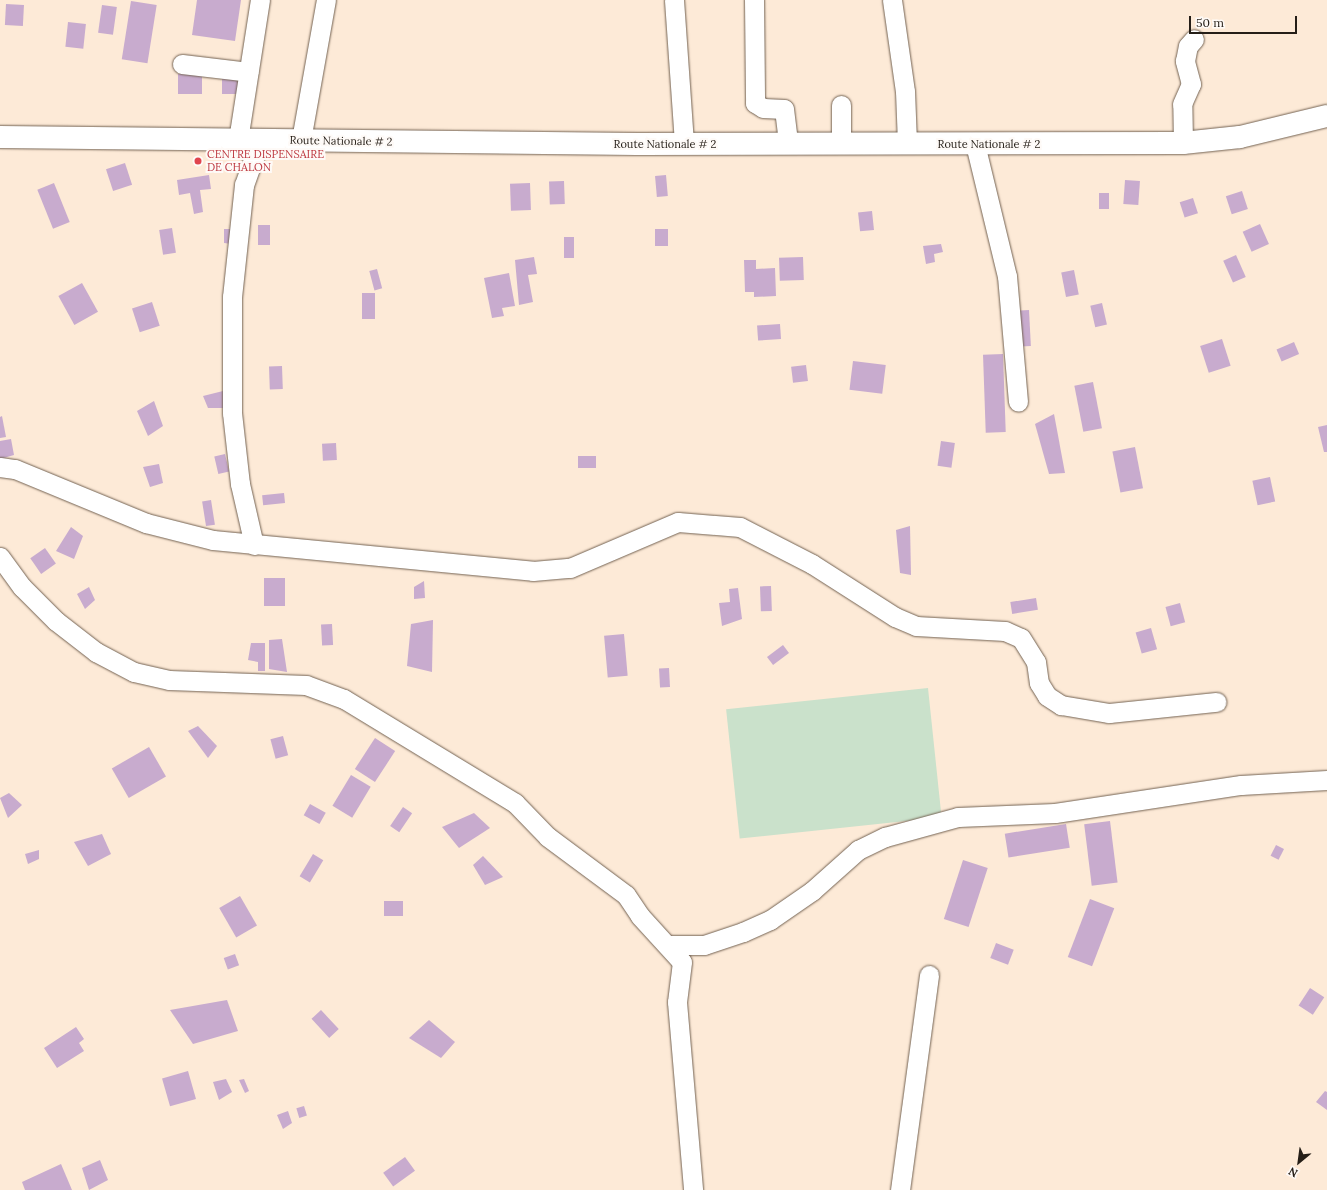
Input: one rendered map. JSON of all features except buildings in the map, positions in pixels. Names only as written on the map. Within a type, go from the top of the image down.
[{"type":"main road","name":"Route Nationale # 2","points":[[0,137],[684,144],[1183,143],[1240,138],[1327,116]]},
{"type":"street","points":[[238,140],[260,0]]},
{"type":"street","points":[[301,140],[326,0]]},
{"type":"street","points":[[674,0],[684,144]]},
{"type":"street","points":[[754,0],[755,102],[762,108],[784,109],[788,143]]},
{"type":"street","points":[[892,0],[905,91],[907,144]]},
{"type":"street","points":[[1183,143],[1182,104],[1192,84],[1185,61],[1188,46],[1194,39]]},
{"type":"street","points":[[182,64],[249,72]]},
{"type":"street","points":[[841,105],[841,144]]},
{"type":"street","points":[[254,545],[240,484],[232,413],[232,297],[244,185],[260,140]]},
{"type":"street","points":[[975,144],[1007,276],[1018,402]]},
{"type":"street","points":[[0,467],[15,469],[146,523],[213,540],[254,545],[291,545],[533,571],[570,568],[678,522],[740,527],[812,564],[894,617],[916,626],[1005,631],[1021,638],[1036,662],[1040,683],[1047,696],[1061,706],[1110,713],[1216,702]]},
{"type":"street","points":[[0,557],[22,587],[56,620],[96,652],[134,672],[169,680],[306,685],[344,700],[515,803],[548,837],[626,895],[640,916],[682,962],[677,1002],[693,1190]]},
{"type":"street","points":[[668,945],[704,944],[743,932],[770,920],[812,891],[858,850],[885,837],[958,818],[1068,812],[1241,785],[1327,780]]},
{"type":"street","points":[[900,1190],[929,975]]},
{"type":"green space","points":[[928,688],[942,817],[740,839],[726,709]]},
{"type":"place","name":"CENTRE DISPENSAIRE DE CHALON","points":[[198,161]]}]
